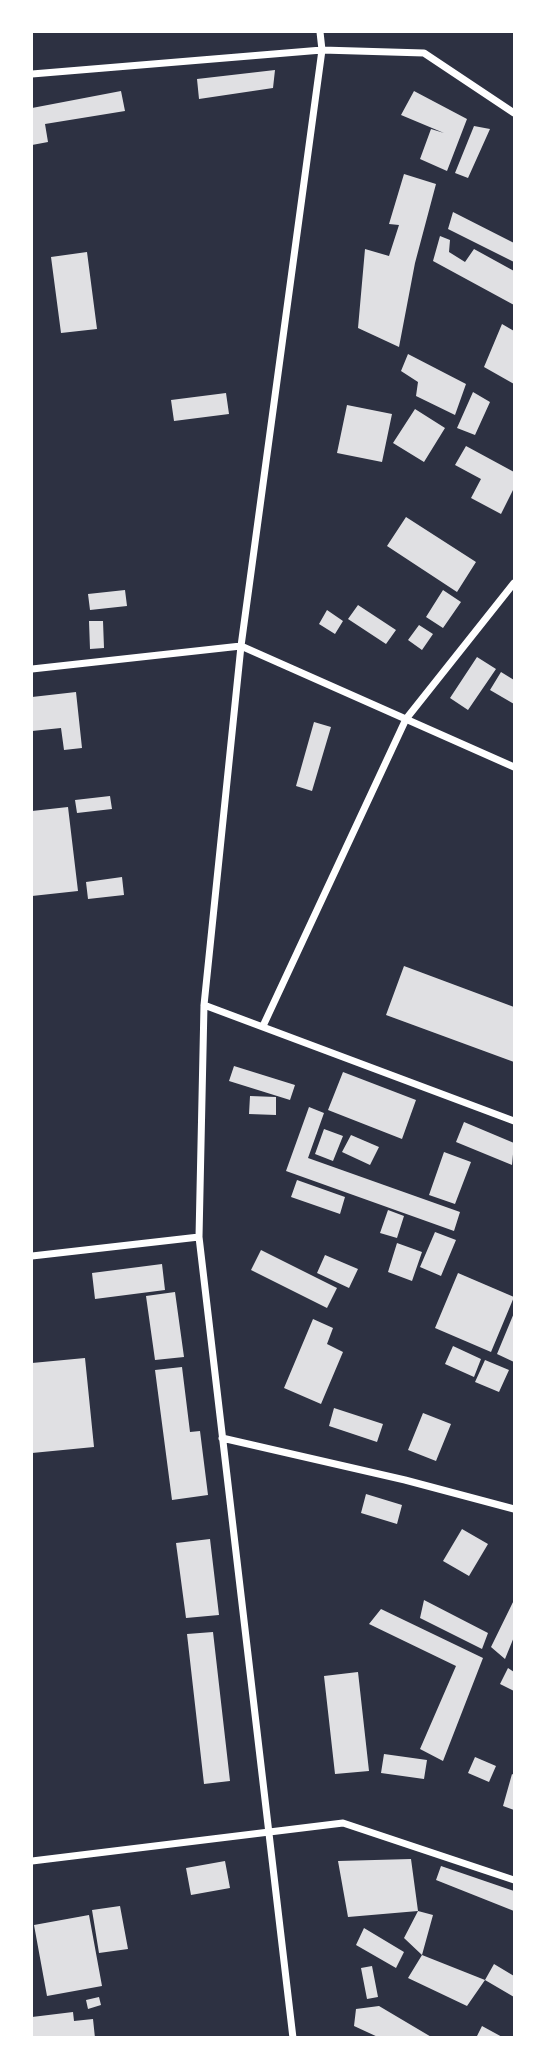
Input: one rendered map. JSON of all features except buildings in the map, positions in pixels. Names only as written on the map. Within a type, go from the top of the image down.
[{"type":"street","points":[[293,2038],[267,1835],[199,1237],[204,1005],[241,646],[322,50],[320,32]]},
{"type":"street","points":[[32,74],[322,50],[424,53],[514,113]]},
{"type":"street","points":[[263,1026],[406,719],[514,583]]},
{"type":"street","points":[[32,669],[241,646],[514,767]]},
{"type":"street","points":[[204,1005],[514,1121]]},
{"type":"street","points":[[32,1256],[199,1237]]},
{"type":"street","points":[[222,1438],[405,1480],[514,1509]]},
{"type":"street","points":[[32,1861],[267,1835],[343,1823],[514,1880]]}]
